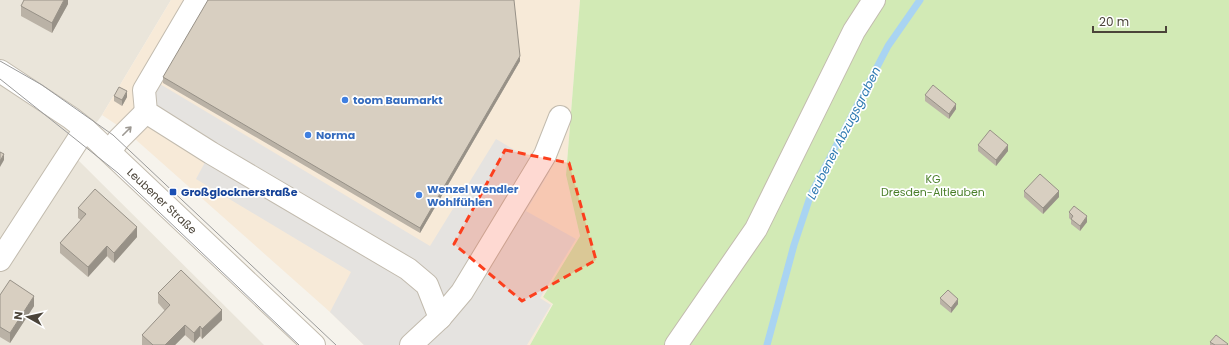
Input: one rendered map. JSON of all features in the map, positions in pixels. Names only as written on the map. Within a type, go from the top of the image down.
[{"type":"street","points":[[146,112],[144,90],[197,0]]},
{"type":"street","points":[[676,345],[756,229],[854,31],[874,0]]},
{"type":"street","name":"Leubener Straße","points":[[0,71],[85,128],[314,345]]},
{"type":"street","points":[[110,152],[118,140],[146,112]]},
{"type":"street","points":[[146,112],[217,157],[408,269],[427,285],[440,318]]},
{"type":"street","points":[[411,345],[440,318],[462,292],[545,155],[560,117]]},
{"type":"street","points":[[0,260],[85,128]]},
{"type":"highlighted area","points":[[505,150],[569,163],[596,260],[522,301],[454,244]]},
{"type":"shaded area","points":[[0,0],[171,0],[102,115],[73,155],[264,345],[0,345]]},
{"type":"shaded area","points":[[171,0],[580,0],[566,175],[580,236],[543,297],[553,303],[530,345],[364,345],[330,312],[126,131],[102,115]]},
{"type":"shaded area","points":[[160,84],[430,246],[496,139],[550,171],[526,211],[576,239],[540,298],[551,305],[527,345],[364,345],[330,312],[351,272],[196,179],[210,153],[146,113]]},
{"type":"green space","name":"KG Dresden-Altleuben","points":[[580,0],[1229,0],[1229,345],[530,345],[553,304],[543,297],[580,236],[566,175]]},
{"type":"building","points":[[24,0],[64,0],[52,23],[21,6]]},
{"type":"building","name":"toom Baumarkt","points":[[208,0],[514,0],[520,56],[420,228],[163,77]]},
{"type":"building","points":[[933,85],[956,104],[949,114],[925,95]]},
{"type":"building","points":[[119,87],[127,91],[122,100],[114,96]]},
{"type":"building","points":[[990,130],[1008,145],[996,160],[978,145]]},
{"type":"building","points":[[0,152],[4,154],[0,161]]},
{"type":"building","points":[[1040,174],[1059,191],[1043,208],[1024,191]]},
{"type":"building","points":[[95,189],[137,227],[114,253],[107,246],[88,267],[60,243],[86,214],[78,208]]},
{"type":"building","points":[[1074,206],[1087,216],[1080,226],[1071,219],[1073,216],[1069,212]]},
{"type":"building","points":[[181,270],[222,310],[202,329],[200,326],[194,333],[185,325],[165,345],[153,345],[142,335],[170,305],[158,293]]},
{"type":"building","points":[[10,280],[34,296],[10,333],[0,327],[0,295]]},
{"type":"building","points":[[948,290],[958,299],[951,308],[940,298]]},
{"type":"building","points":[[1216,335],[1228,344],[1215,345],[1210,342]]},
{"type":"waterway","name":"Leubener Abzugsgraben","points":[[767,345],[794,245],[811,194],[888,46],[920,0]]},
{"type":"tram line","points":[[0,61],[42,85],[113,135],[336,345]]},
{"type":"tram line","points":[[0,79],[118,173],[299,345]]},
{"type":"place","name":"toom Baumarkt","points":[[345,100]]},
{"type":"place","name":"Norma","points":[[308,135]]},
{"type":"place","name":"Großglocknerstraße","points":[[173,192]]},
{"type":"place","name":"Wenzel Wendler Wohlfühlen","points":[[419,195]]}]
